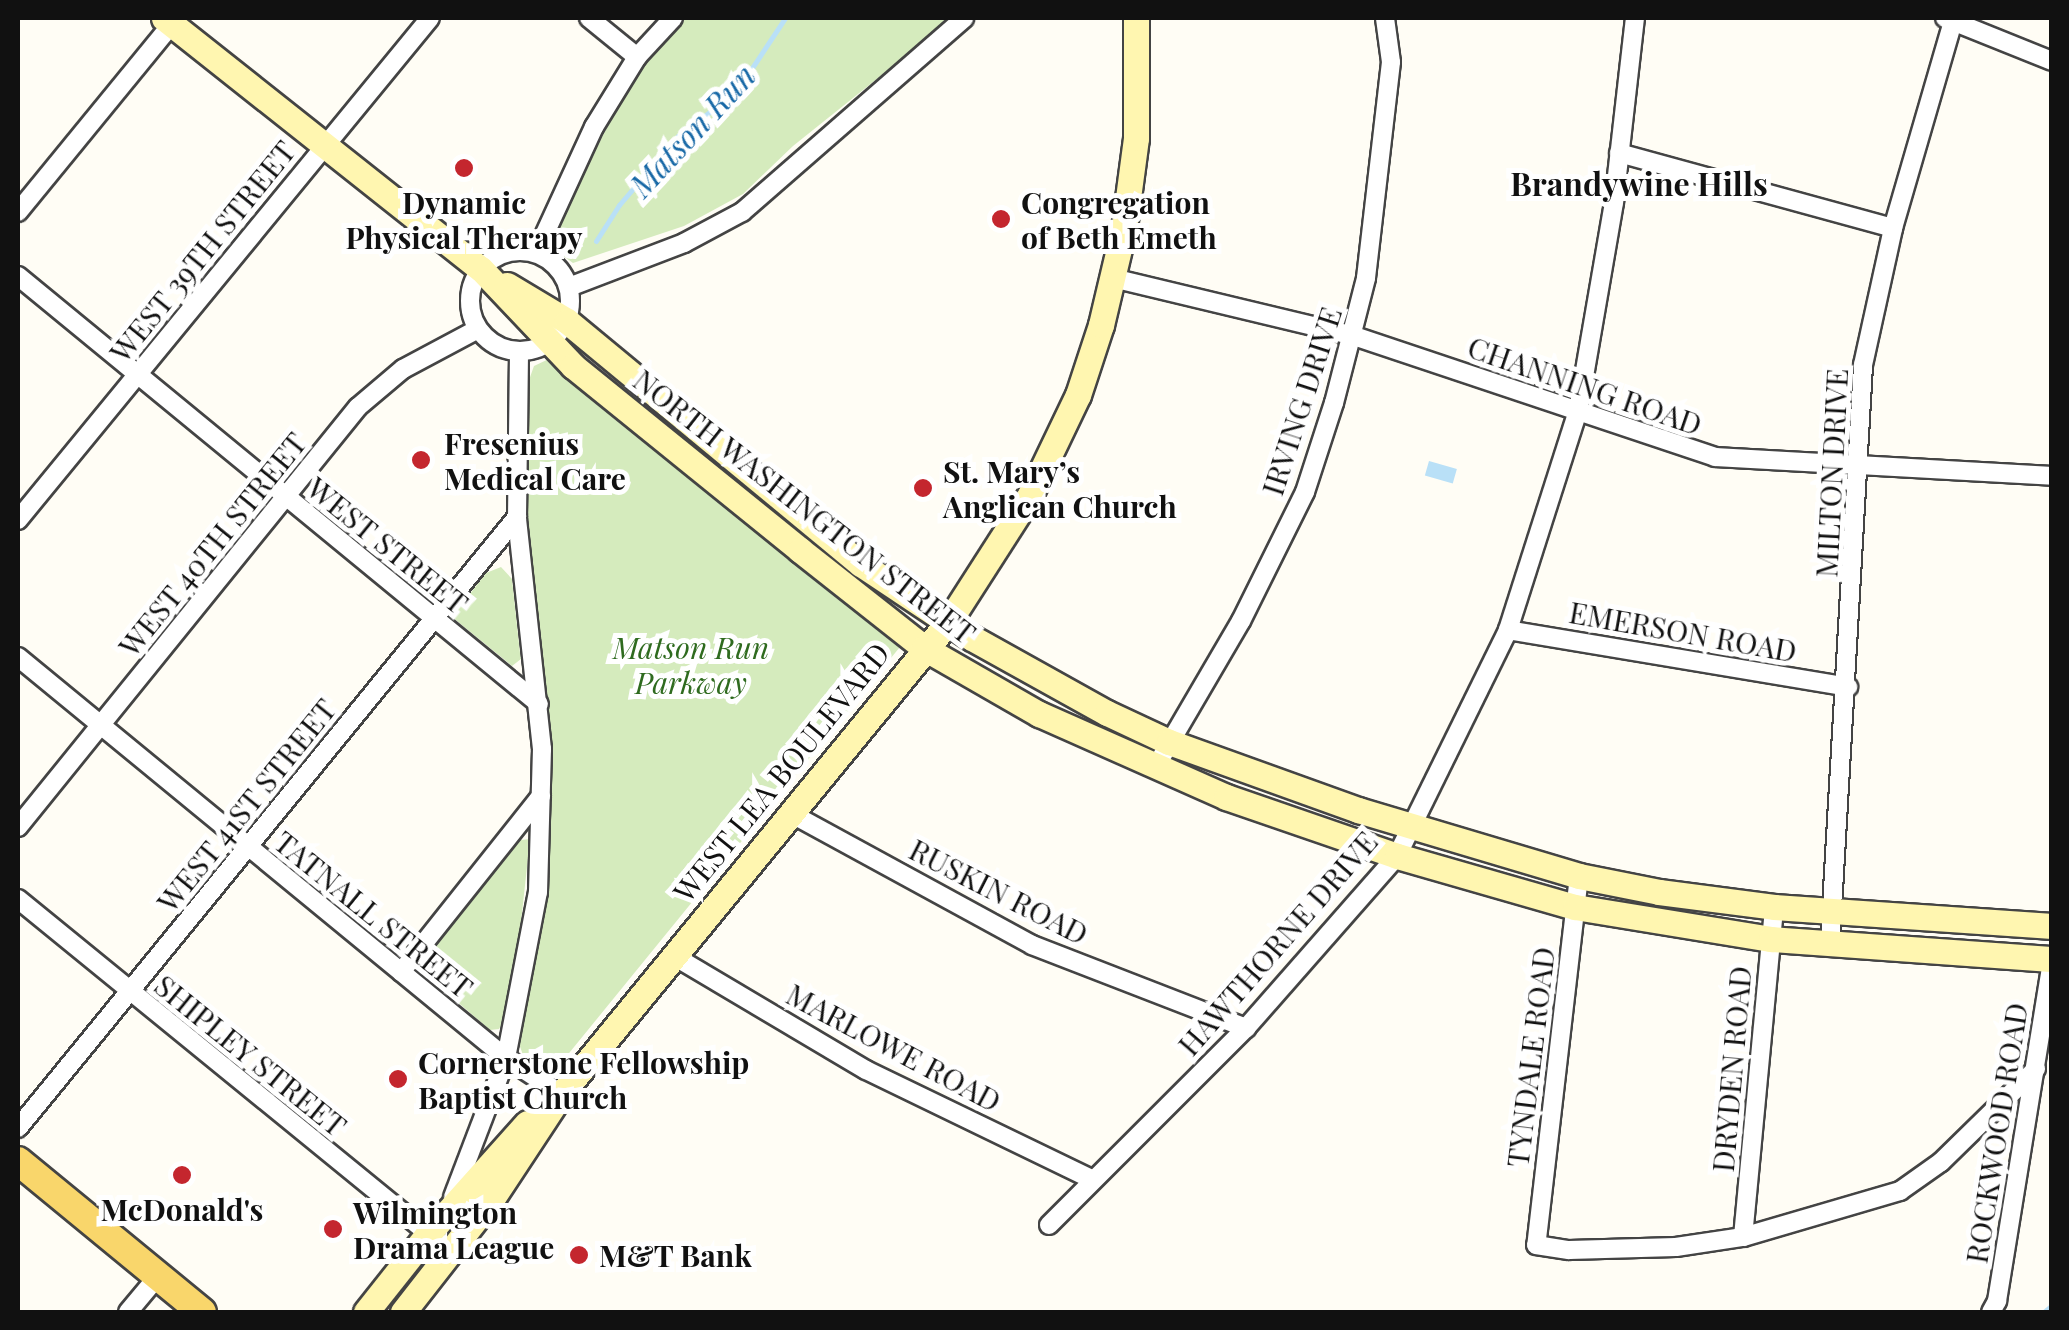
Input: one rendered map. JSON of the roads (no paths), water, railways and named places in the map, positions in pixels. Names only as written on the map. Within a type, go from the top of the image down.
[{"type":"main road","name":"WEST LEA BOULEVARD","points":[[403,1312],[493,1197],[560,1094],[950,621],[1010,528],[1052,452],[1090,361],[1113,278],[1136,138],[1136,18]]},
{"type":"main road","name":"NORTH WASHINGTON STREET","points":[[171,20],[481,270],[567,321],[861,564],[1106,712],[1169,742],[1409,826],[1579,876],[1774,907],[2052,926]]},
{"type":"main road","name":"NORTH WASHINGTON STREET","points":[[481,270],[549,343],[924,648],[1039,714],[1155,768],[1396,856],[1575,907],[1771,938],[2052,960]]},
{"type":"main road","name":"WEST LEA BOULEVARD","points":[[366,1312],[508,1140],[560,1094]]},
{"type":"main road","points":[[18,1161],[202,1312]]},
{"type":"street","name":"WEST 39TH STREET","points":[[18,520],[430,18]]},
{"type":"street","points":[[590,18],[637,57]]},
{"type":"street","points":[[536,253],[569,176],[637,57],[673,18]]},
{"type":"street","points":[[569,287],[684,243],[742,212],[964,18]]},
{"type":"street","name":"IRVING DRIVE","points":[[1155,768],[1242,621],[1305,492],[1354,336],[1366,278],[1390,62],[1385,18]]},
{"type":"street","name":"HAWTHORNE DRIVE","points":[[1049,1226],[1246,1028],[1396,856],[1508,630],[1578,412],[1619,154],[1635,18]]},
{"type":"street","points":[[1950,19],[2052,61]]},
{"type":"street","name":"MILTON DRIVE","points":[[1830,943],[1866,347],[1893,228],[1950,19]]},
{"type":"street","points":[[18,212],[171,20]]},
{"type":"street","points":[[1619,154],[1893,228]]},
{"type":"street","points":[[506,253],[536,253],[556,266],[569,287],[567,321],[549,343],[520,352],[496,346],[478,329],[470,299],[481,270],[506,253]]},
{"type":"street","name":"WEST STREET","points":[[18,276],[539,704]]},
{"type":"street","name":"CHANNING ROAD","points":[[1113,278],[1354,336],[1716,458],[2052,476]]},
{"type":"street","name":"WEST 40TH STREET","points":[[18,828],[378,386],[478,329]]},
{"type":"street","points":[[446,1212],[506,1058],[538,892],[542,796],[539,704],[517,517],[520,352]]},
{"type":"street","name":"WEST 41ST STREET","points":[[18,1128],[517,517]]},
{"type":"street","name":"EMERSON ROAD","points":[[1508,630],[1848,687]]},
{"type":"street","name":"TATNALL STREET","points":[[18,656],[506,1058],[560,1094]]},
{"type":"street","points":[[401,972],[542,796]]},
{"type":"street","name":"RUSKIN ROAD","points":[[790,813],[1032,944],[1246,1028]]},
{"type":"street","name":"TYNDALE ROAD","points":[[1579,876],[1536,1245],[1642,1250],[1743,1236]]},
{"type":"street","name":"SHIPLEY STREET","points":[[18,900],[451,1252]]},
{"type":"street","name":"DRYDEN ROAD","points":[[1743,1236],[1774,907]]},
{"type":"street","name":"MARLOWE ROAD","points":[[674,956],[866,1070],[1092,1180]]},
{"type":"street","name":"ROCKWOOD ROAD","points":[[1991,1312],[1998,1300],[2052,960]]},
{"type":"street","points":[[1743,1236],[1900,1191],[1941,1162],[2036,1069]]},
{"type":"street","points":[[128,1312],[158,1276]]},
{"type":"water","points":[[1429,461],[1457,469],[1453,483],[1425,475]]},
{"type":"waterway","name":"Matson Run","points":[[596,241],[619,205],[678,136],[736,92],[785,18]]},
{"type":"waterway","points":[[2044,1312],[2052,1305]]},
{"type":"place","name":"Dynamic Physical Therapy","points":[[464,168]]},
{"type":"place","name":"Congregation of Beth Emeth","points":[[1001,219]]},
{"type":"place","name":"Fresenius Medical Care","points":[[421,460]]},
{"type":"place","name":"St. Mary’s Anglican Church","points":[[923,488]]},
{"type":"place","name":"Cornerstone Fellowship Baptist Church","points":[[398,1079]]},
{"type":"place","name":"McDonald's","points":[[182,1175]]},
{"type":"place","name":"Wilmington Drama League","points":[[333,1229]]},
{"type":"place","name":"M&T Bank","points":[[579,1255]]},
{"type":"district","name":"Brandywine Hills","points":[[1639,183]]},
{"type":"park label","name":"Matson Run Parkway","points":[[691,664]]}]
